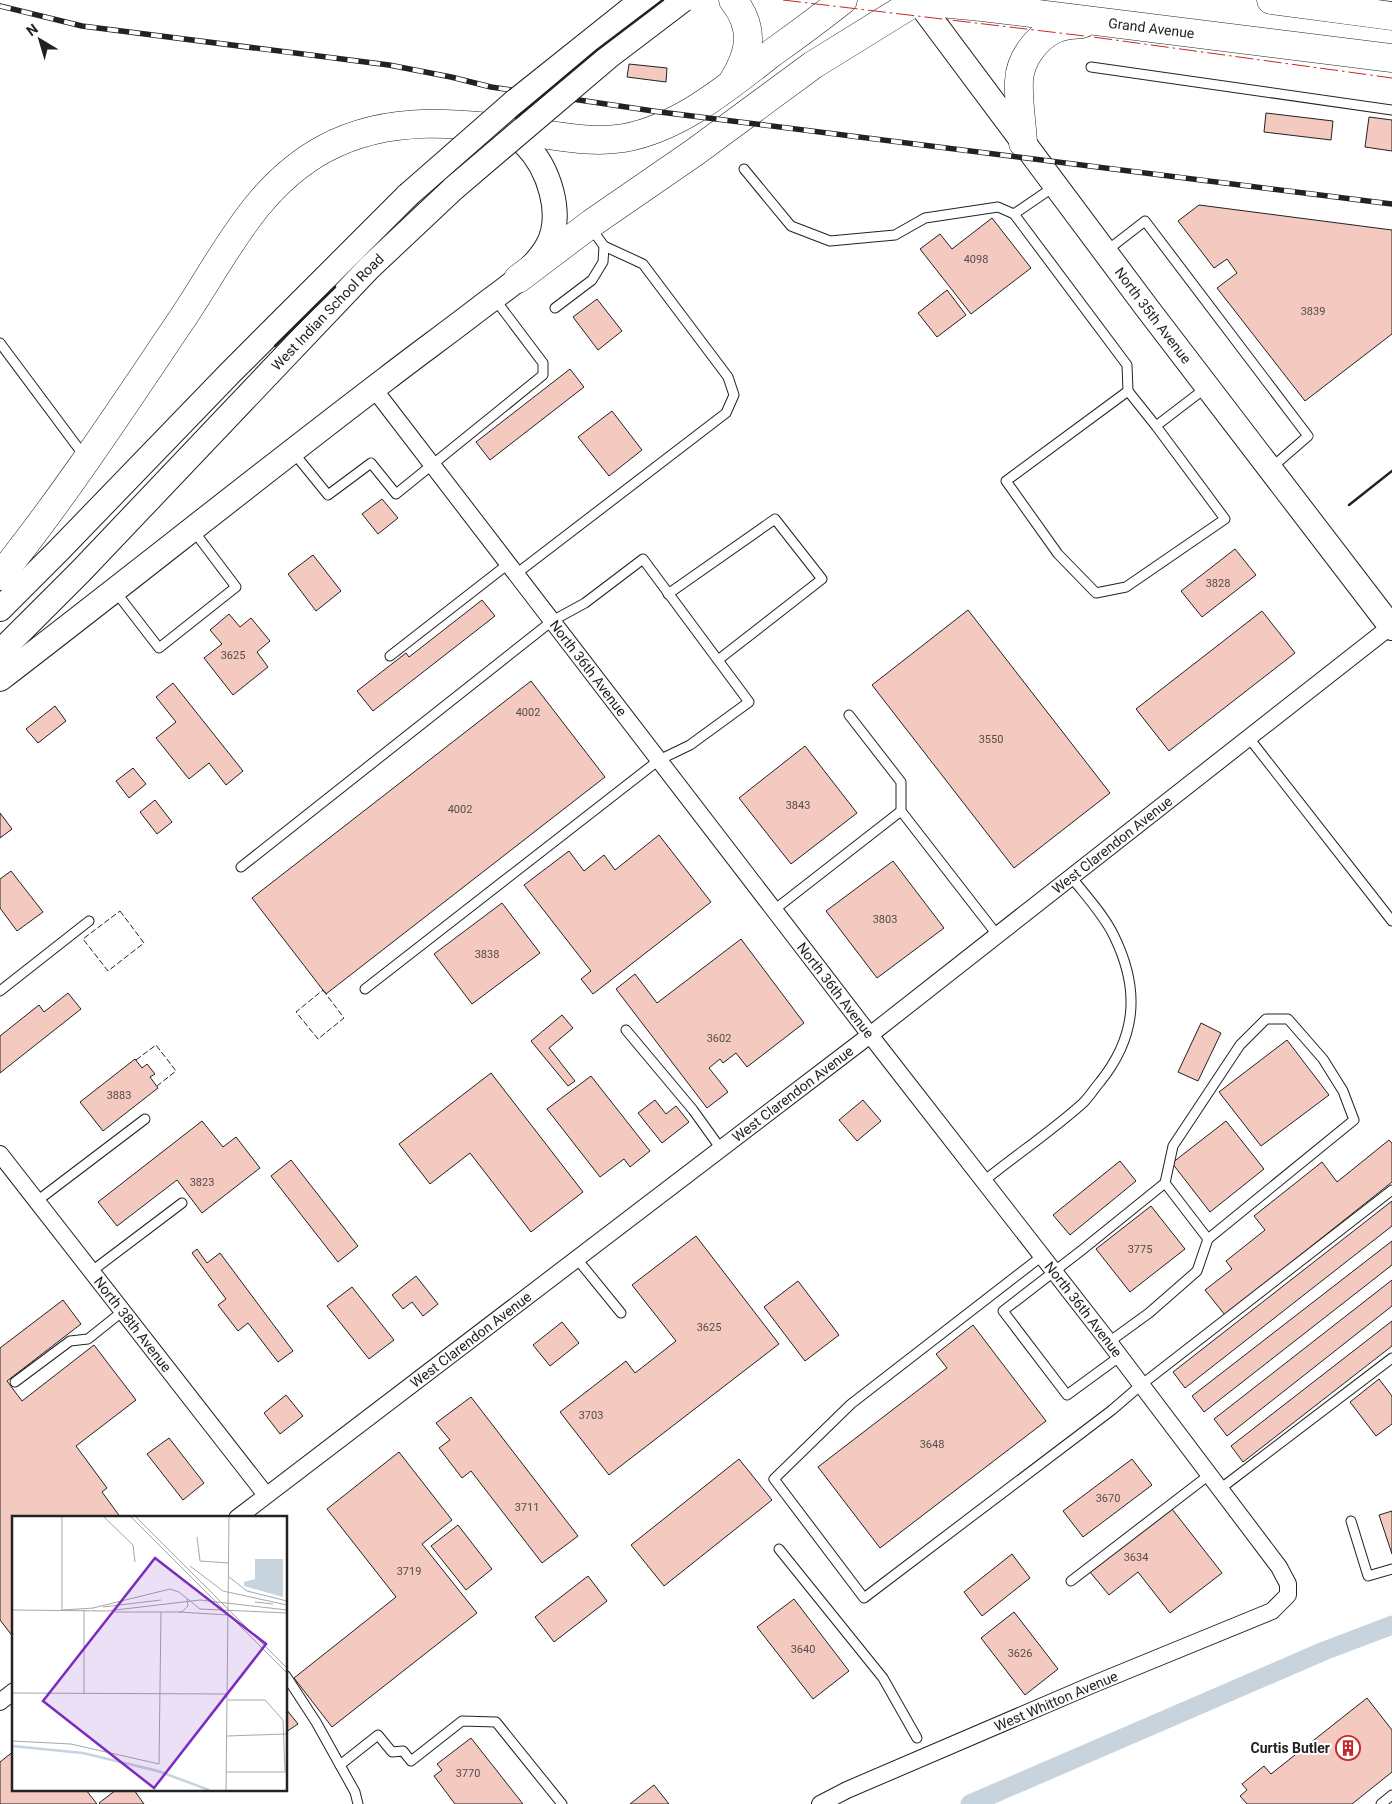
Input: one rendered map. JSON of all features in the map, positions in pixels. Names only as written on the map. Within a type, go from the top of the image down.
[{"type":"highway","points":[[730,85],[746,56],[748,42],[746,21],[733,0]]},
{"type":"highway","points":[[0,576],[34,534],[87,460],[252,211],[284,176],[305,161],[326,148],[375,129],[424,122],[496,127],[593,140],[643,134],[685,115],[730,85],[843,0]]},
{"type":"highway","points":[[518,279],[597,236],[695,152],[813,65],[916,0]]},
{"type":"highway","name":"Grand Avenue","points":[[916,0],[982,6],[1392,58]]},
{"type":"highway","points":[[1271,0],[1392,16]]},
{"type":"highway","points":[[1023,143],[1020,71],[1033,47],[1041,38],[1056,29],[1082,24],[1109,23]]},
{"type":"main road","name":"West Indian School Road","points":[[0,609],[230,372],[408,195],[513,103],[642,0]]},
{"type":"main road","name":"West Indian School Road","points":[[0,652],[81,572],[369,268],[454,188],[608,57],[683,0]]},
{"type":"main road","name":"North 35th Avenue","points":[[916,0],[1055,186],[1391,627]]},
{"type":"main road","points":[[0,680],[518,279],[539,257],[552,237],[553,199],[543,170],[526,144],[513,134],[496,127]]},
{"type":"street","name":"North 36th Avenue","points":[[374,389],[870,1036],[1109,1342],[1280,1567],[1288,1584],[1288,1595]]},
{"type":"street","name":"West Clarendon Avenue","points":[[240,1516],[870,1036],[1391,627]]},
{"type":"street","name":"North 38th Avenue","points":[[0,1154],[266,1495]]},
{"type":"street","name":"West Whitton Avenue","points":[[820,1804],[847,1790],[1094,1684],[1272,1611],[1288,1595]]},
{"type":"street","points":[[0,1702],[12,1693]]},
{"type":"lane","points":[[1091,67],[1392,110]]},
{"type":"lane","points":[[744,169],[790,226],[830,241],[895,235],[925,218],[998,207],[1014,214],[1127,365],[1128,391],[1225,519],[1126,587],[1096,593],[1058,554],[1006,481],[1128,391]]},
{"type":"lane","points":[[1014,214],[1055,186]]},
{"type":"lane","points":[[1105,252],[1145,221],[1308,436],[1270,469]]},
{"type":"lane","points":[[555,308],[592,280],[603,262],[597,236]]},
{"type":"lane","points":[[390,656],[726,413],[734,395],[728,377],[643,264],[597,236]]},
{"type":"lane","points":[[293,452],[328,495],[371,463],[396,494],[544,375],[543,363],[493,297]]},
{"type":"lane","points":[[0,343],[87,460]]},
{"type":"lane","points":[[1156,426],[1207,386]]},
{"type":"lane","points":[[668,594],[775,519],[822,579],[718,660]]},
{"type":"lane","points":[[115,591],[159,648],[236,587],[193,530]]},
{"type":"lane","points":[[241,866],[552,621],[585,603],[643,560],[749,702],[690,745],[659,760],[364,989]]},
{"type":"lane","points":[[849,715],[901,782],[901,811],[998,936]]},
{"type":"lane","points":[[1249,738],[1392,921]]},
{"type":"lane","points":[[774,910],[901,811]]},
{"type":"lane","points":[[984,1181],[1084,1102],[1106,1074],[1122,1047],[1131,1017],[1131,987],[1124,960],[1117,943],[1102,917],[1072,878]]},
{"type":"lane","points":[[0,991],[89,921]]},
{"type":"lane","points":[[1109,1342],[1149,1313],[1196,1271],[1208,1239],[1354,1120],[1344,1091],[1323,1059],[1288,1020],[1266,1019],[1240,1045],[1173,1146],[1165,1183],[1003,1312],[1067,1395],[1119,1357]]},
{"type":"lane","points":[[626,1030],[693,1110],[721,1149]]},
{"type":"lane","points":[[37,1201],[145,1118]]},
{"type":"lane","points":[[1165,1183],[1208,1239]]},
{"type":"lane","points":[[1042,1256],[851,1404],[774,1479],[864,1598],[1112,1410],[1141,1385],[1392,1190]]},
{"type":"lane","points":[[92,1271],[182,1203]]},
{"type":"lane","points":[[577,1259],[621,1313]]},
{"type":"lane","points":[[15,1382],[70,1341],[88,1339],[123,1311]]},
{"type":"lane","points":[[1220,1489],[1390,1362]]},
{"type":"lane","points":[[1071,1581],[1209,1475]]},
{"type":"lane","points":[[1350,1521],[1368,1576],[1392,1569]]},
{"type":"lane","points":[[780,1549],[883,1678],[917,1738]]},
{"type":"lane","points":[[288,1679],[316,1722],[354,1792],[358,1804]]},
{"type":"lane","points":[[340,1765],[378,1735],[392,1752],[403,1751],[411,1761],[462,1721],[496,1722],[562,1804]]},
{"type":"lane","points":[[1381,1804],[1392,1795]]},
{"type":"building","points":[[629,64],[667,68],[666,82],[627,77]]},
{"type":"building","points":[[1266,113],[1333,121],[1331,140],[1264,132]]},
{"type":"building","points":[[1369,117],[1392,120],[1392,151],[1365,147]]},
{"type":"building","points":[[1199,205],[1392,230],[1392,334],[1305,401],[1217,288],[1237,273],[1227,259],[1214,268],[1178,221]]},
{"type":"building","points":[[992,218],[1031,268],[971,314],[920,249],[940,234],[952,249]]},
{"type":"building","points":[[947,290],[966,315],[937,337],[918,313]]},
{"type":"building","points":[[597,299],[622,331],[598,350],[573,317]]},
{"type":"building","points":[[570,369],[584,387],[490,460],[476,442]]},
{"type":"building","points":[[612,411],[642,450],[609,476],[578,437]]},
{"type":"building","points":[[382,499],[398,518],[378,534],[362,514]]},
{"type":"building","points":[[1235,549],[1256,575],[1202,617],[1181,591]]},
{"type":"building","points":[[313,555],[341,591],[316,611],[288,574]]},
{"type":"building","points":[[482,600],[495,616],[373,711],[357,691],[406,653],[409,657]]},
{"type":"building","points":[[968,610],[1110,793],[1014,868],[872,685]]},
{"type":"building","points":[[1262,611],[1295,653],[1169,751],[1136,709]]},
{"type":"building","points":[[229,614],[240,627],[251,618],[270,641],[257,652],[268,667],[233,695],[204,658],[222,644],[210,630]]},
{"type":"building","points":[[531,681],[605,777],[326,994],[252,898]]},
{"type":"building","points":[[173,683],[243,771],[226,785],[209,763],[189,779],[156,738],[176,722],[156,697]]},
{"type":"building","points":[[55,706],[66,721],[38,743],[26,729]]},
{"type":"building","points":[[805,746],[857,813],[791,864],[739,798]]},
{"type":"building","points":[[133,768],[146,784],[129,798],[116,781]]},
{"type":"building","points":[[155,800],[172,822],[157,834],[140,812]]},
{"type":"building","points":[[0,813],[12,829],[0,838]]},
{"type":"building","points":[[659,835],[711,902],[593,994],[581,979],[591,971],[524,885],[569,851],[584,871],[604,855],[615,870]]},
{"type":"building","points":[[893,861],[944,928],[877,978],[826,911]]},
{"type":"building","points":[[11,871],[43,912],[17,931],[0,908],[0,879]]},
{"type":"building","points":[[502,903],[540,953],[472,1004],[434,954]]},
{"type":"building","points":[[741,939],[804,1023],[747,1067],[736,1053],[723,1063],[720,1059],[709,1068],[728,1092],[707,1108],[616,989],[635,974],[657,1003]]},
{"type":"building","points":[[68,993],[81,1009],[0,1073],[0,1036],[39,1005],[44,1012]]},
{"type":"building","points":[[562,1015],[573,1028],[549,1048],[575,1081],[568,1086],[531,1041]]},
{"type":"building","points":[[1201,1023],[1221,1033],[1198,1081],[1178,1072]]},
{"type":"building","points":[[1287,1040],[1329,1095],[1261,1146],[1219,1092]]},
{"type":"building","points":[[135,1059],[142,1068],[147,1064],[155,1074],[150,1077],[158,1088],[103,1131],[80,1102]]},
{"type":"building","points":[[491,1073],[583,1192],[531,1232],[470,1153],[430,1184],[399,1144]]},
{"type":"building","points":[[591,1076],[650,1151],[630,1167],[624,1159],[600,1177],[547,1109]]},
{"type":"building","points":[[655,1100],[666,1114],[676,1106],[689,1122],[662,1143],[638,1113]]},
{"type":"building","points":[[863,1100],[881,1121],[857,1141],[839,1120]]},
{"type":"building","points":[[202,1121],[223,1147],[236,1137],[260,1168],[202,1213],[177,1180],[117,1226],[98,1202]]},
{"type":"building","points":[[1226,1121],[1264,1169],[1210,1212],[1172,1163]]},
{"type":"building","points":[[1389,1140],[1392,1143],[1392,1182],[1225,1315],[1205,1290],[1232,1269],[1226,1261],[1265,1230],[1254,1216],[1322,1162],[1337,1182]]},
{"type":"building","points":[[291,1160],[358,1246],[338,1262],[271,1176]]},
{"type":"building","points":[[1120,1161],[1136,1181],[1070,1235],[1053,1215]]},
{"type":"building","points":[[1392,1201],[1392,1226],[1185,1388],[1173,1372]]},
{"type":"building","points":[[1151,1206],[1185,1249],[1130,1292],[1096,1249]]},
{"type":"building","points":[[696,1236],[779,1344],[609,1475],[560,1412],[626,1361],[635,1373],[676,1341],[632,1285]]},
{"type":"building","points":[[1392,1241],[1392,1265],[1204,1412],[1192,1396]]},
{"type":"building","points":[[197,1249],[207,1263],[220,1253],[293,1351],[278,1362],[248,1323],[238,1331],[218,1305],[226,1299],[192,1253]]},
{"type":"building","points":[[416,1276],[438,1304],[423,1316],[412,1302],[403,1309],[392,1295]]},
{"type":"building","points":[[1392,1280],[1392,1306],[1227,1436],[1214,1419]]},
{"type":"building","points":[[798,1281],[839,1335],[805,1361],[764,1307]]},
{"type":"building","points":[[352,1287],[394,1340],[369,1359],[327,1306]]},
{"type":"building","points":[[63,1300],[81,1324],[7,1381],[22,1401],[94,1345],[136,1400],[76,1446],[107,1488],[102,1492],[120,1516],[12,1516],[12,1635],[0,1620],[0,1348]]},
{"type":"building","points":[[1392,1321],[1392,1346],[1243,1462],[1231,1446]]},
{"type":"building","points":[[562,1322],[579,1343],[550,1366],[533,1345]]},
{"type":"building","points":[[973,1325],[1046,1421],[880,1548],[818,1467],[947,1368],[936,1354]]},
{"type":"building","points":[[1379,1379],[1392,1396],[1392,1424],[1376,1436],[1350,1402]]},
{"type":"building","points":[[286,1395],[303,1416],[280,1434],[264,1413]]},
{"type":"building","points":[[471,1397],[578,1536],[542,1563],[471,1471],[462,1478],[439,1448],[450,1440],[436,1423]]},
{"type":"building","points":[[169,1438],[204,1483],[183,1500],[147,1454]]},
{"type":"building","points":[[399,1452],[452,1520],[422,1544],[477,1613],[332,1727],[294,1678],[396,1597],[327,1509]]},
{"type":"building","points":[[739,1459],[772,1500],[664,1586],[631,1545]]},
{"type":"building","points":[[1132,1459],[1152,1485],[1083,1537],[1063,1511]]},
{"type":"building","points":[[1172,1509],[1222,1573],[1170,1613],[1138,1572],[1109,1595],[1090,1572]]},
{"type":"building","points":[[1392,1511],[1392,1554],[1379,1515]]},
{"type":"building","points":[[458,1525],[492,1569],[466,1590],[431,1546]]},
{"type":"building","points":[[1012,1554],[1030,1578],[982,1616],[964,1592]]},
{"type":"building","points":[[588,1576],[607,1601],[554,1642],[535,1617]]},
{"type":"building","points":[[794,1599],[849,1671],[813,1699],[757,1627]]},
{"type":"building","points":[[1014,1612],[1058,1669],[1025,1695],[981,1638]]},
{"type":"building","name":"Curtis Butler","points":[[1367,1698],[1392,1730],[1392,1772],[1352,1804],[1247,1804],[1240,1796],[1247,1790],[1242,1784],[1264,1766],[1271,1774]]},
{"type":"building","points":[[288,1712],[298,1724],[288,1731]]},
{"type":"building","points":[[471,1738],[523,1804],[455,1804],[434,1776],[442,1770],[437,1764]]},
{"type":"building","points":[[12,1753],[12,1792],[88,1792],[97,1804],[0,1804],[0,1762]]},
{"type":"building","points":[[654,1785],[669,1804],[630,1804]]},
{"type":"building","points":[[113,1792],[135,1792],[144,1804],[100,1804]]},
{"type":"waterway","points":[[970,1804],[1324,1651],[1392,1625]]},
{"type":"railway","points":[[0,6],[82,26],[389,65],[491,87],[660,112],[1392,204]]},
{"type":"fence","points":[[120,911],[144,943],[108,971],[83,939],[120,911]]},
{"type":"fence","points":[[323,990],[344,1018],[318,1039],[296,1012],[323,990]]},
{"type":"fence","points":[[136,1060],[156,1045],[176,1071],[157,1086]]},
{"type":"wall","points":[[516,118],[597,50],[663,0]]},
{"type":"wall","points":[[275,346],[335,287]]},
{"type":"wall","points":[[1349,505],[1392,471]]},
{"type":"power","points":[[783,0],[1093,37],[1392,78]]},
{"type":"place","name":"Curtis Butler","points":[[1348,1748]]}]
